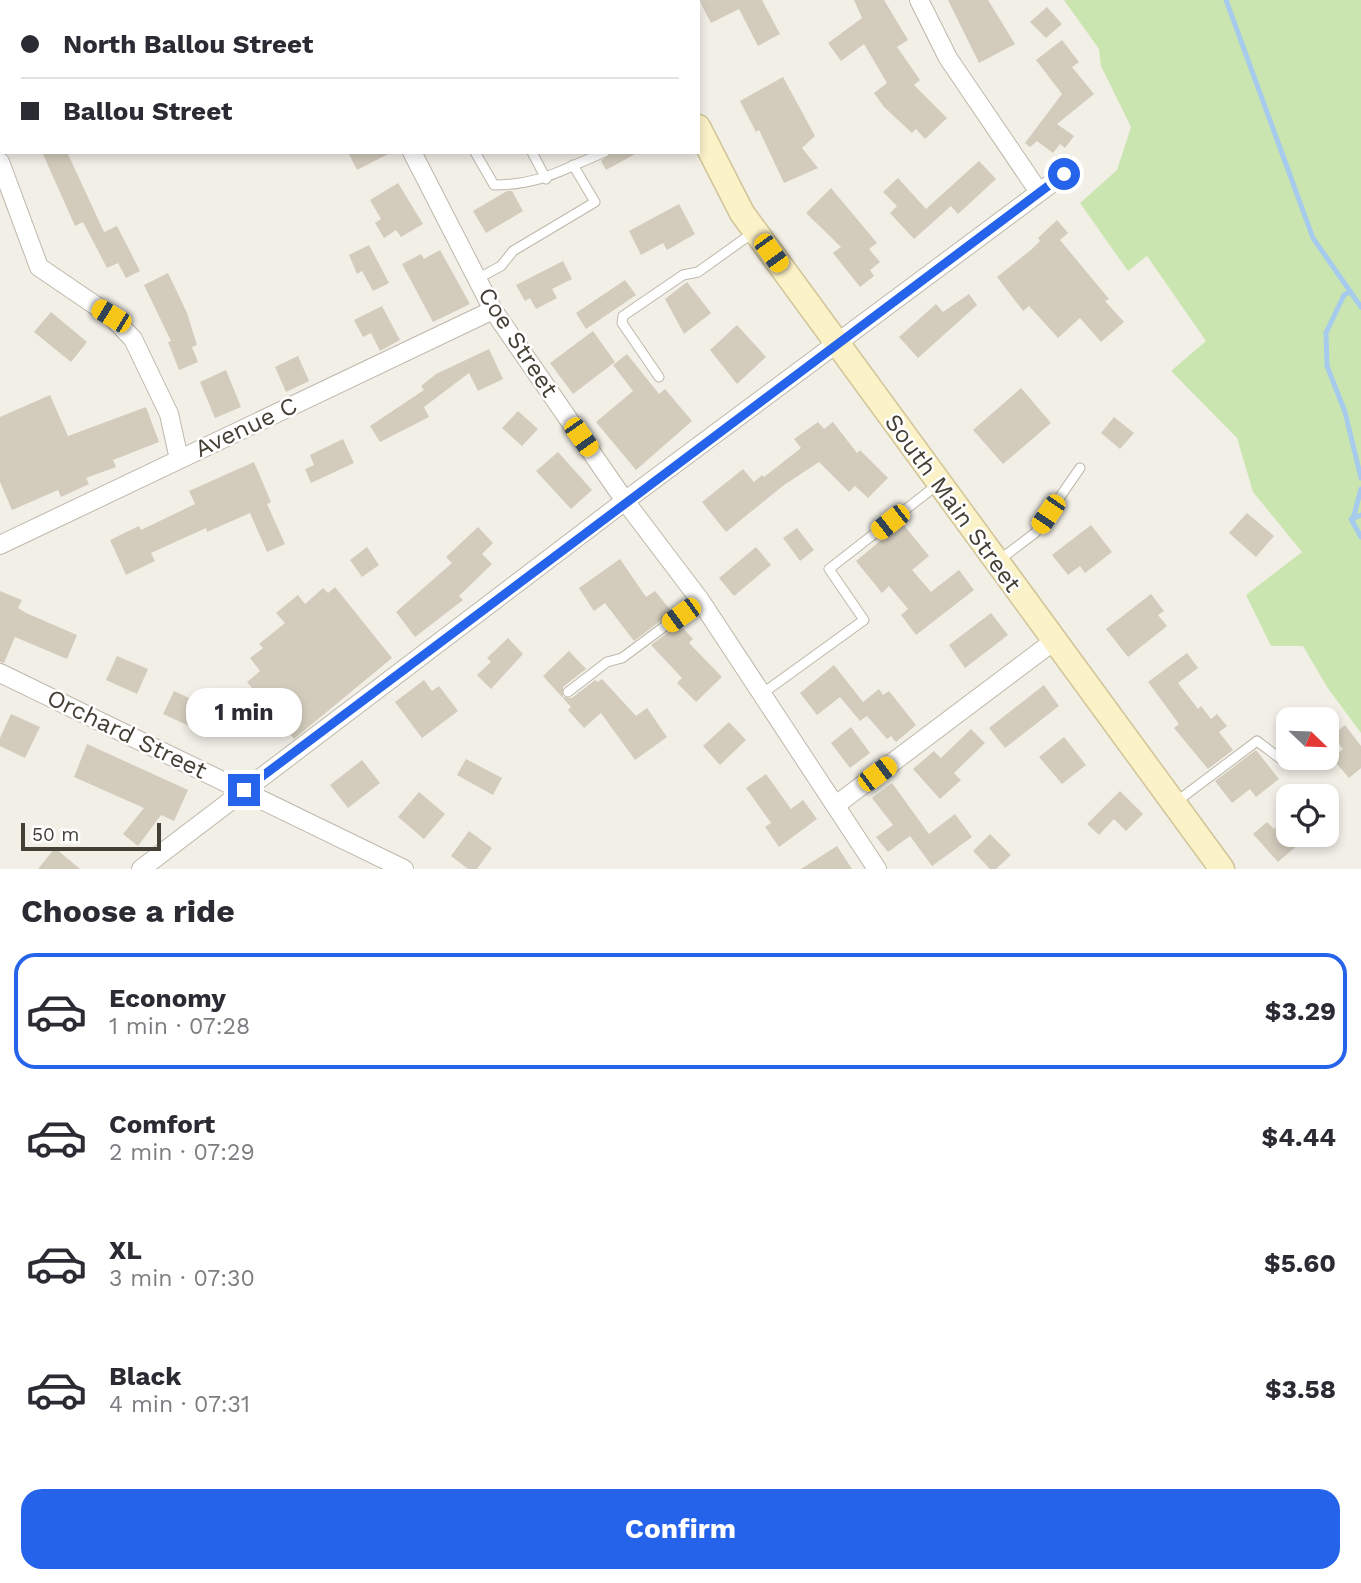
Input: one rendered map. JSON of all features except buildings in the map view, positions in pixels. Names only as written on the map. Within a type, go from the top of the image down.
[{"type":"main road","name":"South Main Street","points":[[700,131],[742,213],[1054,641],[1176,802],[1222,869]]},
{"type":"street","points":[[919,0],[948,58],[1038,192]]},
{"type":"street","name":"Coe Street","points":[[413,154],[493,310],[625,500],[700,600],[877,869]]},
{"type":"street","points":[[0,162],[39,267],[111,316],[133,339],[169,414],[179,459]]},
{"type":"street","points":[[141,869],[625,500],[1064,174]]},
{"type":"street","name":"Avenue C","points":[[0,545],[493,310]]},
{"type":"street","points":[[836,805],[1054,641]]},
{"type":"street","name":"Orchard Street","points":[[0,673],[404,869]]},
{"type":"lane","points":[[476,154],[494,185],[524,185],[546,179],[599,154]]},
{"type":"lane","points":[[533,154],[546,179]]},
{"type":"lane","points":[[477,279],[501,266],[513,251],[595,202],[573,165]]},
{"type":"lane","points":[[659,377],[622,323],[622,316],[683,275],[698,272],[755,231]]},
{"type":"lane","points":[[996,562],[1035,533],[1080,468]]},
{"type":"lane","points":[[763,692],[864,620],[829,569],[939,484]]},
{"type":"lane","points":[[568,692],[607,662],[622,658],[700,600]]},
{"type":"lane","points":[[1176,802],[1257,741],[1276,756]]},
{"type":"green space","points":[[1064,0],[1361,0],[1361,733],[1327,687],[1303,646],[1271,646],[1246,595],[1302,552],[1253,492],[1237,438],[1171,371],[1206,341],[1147,256],[1128,271],[1080,203],[1117,170],[1131,127],[1101,66],[1099,49]]},
{"type":"waterway","points":[[1226,0],[1313,238],[1361,307]]},
{"type":"waterway","points":[[1350,292],[1344,295],[1326,333],[1327,366],[1345,412],[1361,478]]},
{"type":"waterway","points":[[1353,519],[1361,489]]},
{"type":"waterway","points":[[1361,515],[1351,519],[1361,537]]},
{"type":"route","points":[[244,790],[625,500],[1064,174]]}]
